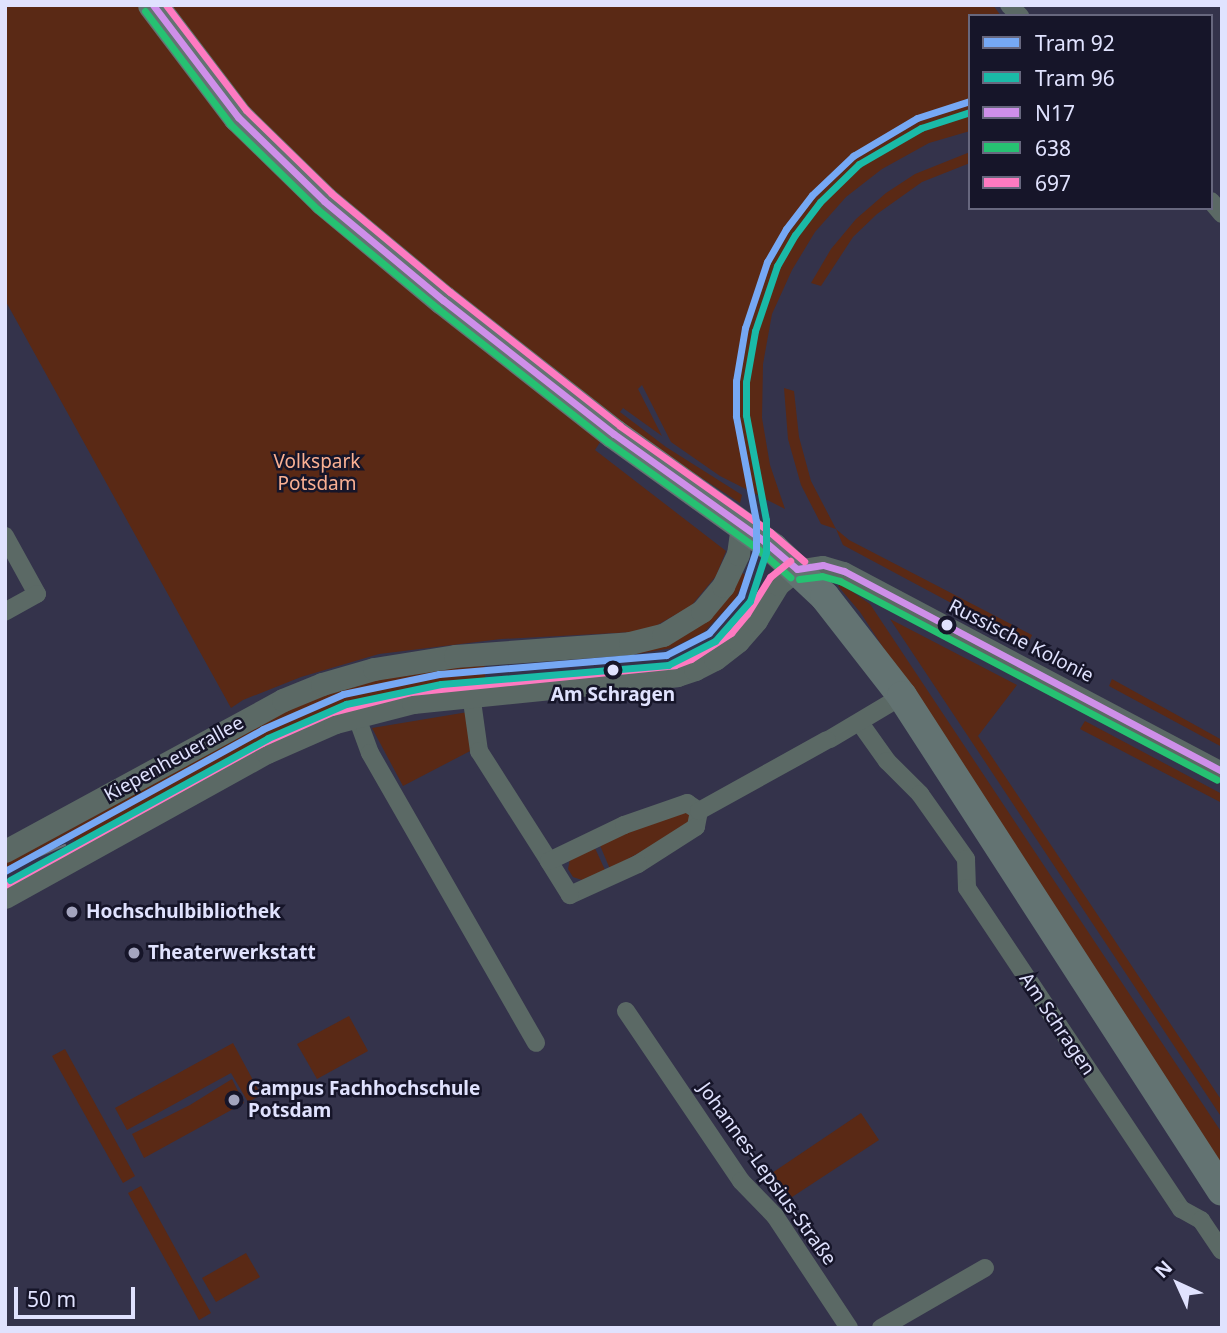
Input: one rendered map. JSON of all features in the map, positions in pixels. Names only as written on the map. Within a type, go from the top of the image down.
[{"type":"main road","points":[[153,5],[237,117],[324,201],[443,300],[603,425],[797,569],[835,609],[902,696],[1222,1191]]},
{"type":"street","name":"Kiepenheuerallee","points":[[5,850],[253,716],[322,684],[374,669],[455,656],[630,643],[663,635],[702,611],[723,586],[738,554],[742,526]]},
{"type":"street","points":[[5,536],[37,594],[5,612]]},
{"type":"street","name":"Russische Kolonie","points":[[797,569],[823,565],[844,570],[1222,771]]},
{"type":"street","name":"Kiepenheuerallee","points":[[5,897],[267,752],[356,715],[413,702],[471,694],[677,675],[695,669],[738,641],[756,620],[778,584],[797,569]]},
{"type":"street","points":[[471,694],[479,751],[570,895],[638,864],[696,827],[699,811]]},
{"type":"street","points":[[699,811],[860,723],[902,696]]},
{"type":"street","points":[[356,715],[370,753],[536,1043]]},
{"type":"street","name":"Am Schragen","points":[[860,723],[887,761],[920,794],[959,848],[966,859],[967,888],[1181,1209],[1200,1220],[1222,1251]]},
{"type":"street","points":[[548,862],[624,825],[687,803],[699,811]]},
{"type":"street","name":"Johannes-Lepsius-Straße","points":[[626,1011],[741,1181],[775,1216],[849,1328]]},
{"type":"street","points":[[881,1328],[985,1268]]},
{"type":"green space","name":"Volkspark Potsdam","points":[[5,5],[993,5],[1000,14],[968,14],[968,132],[929,143],[882,169],[846,197],[815,232],[792,270],[772,314],[763,364],[762,418],[770,465],[785,509],[720,476],[671,442],[642,385],[638,389],[662,436],[623,408],[620,412],[666,447],[742,495],[740,503],[614,421],[595,450],[726,551],[716,576],[691,606],[652,628],[634,632],[501,639],[379,654],[301,677],[243,700],[231,708],[5,300]]},
{"type":"green space","points":[[968,153],[968,164],[922,182],[877,214],[853,237],[821,286],[811,283],[831,249],[856,219],[886,193],[915,174]]},
{"type":"green space","points":[[784,388],[794,391],[799,437],[811,481],[836,529],[821,524],[801,485],[788,439]]},
{"type":"green space","points":[[836,529],[849,540],[1032,635],[1028,644],[843,545]]},
{"type":"green space","points":[[739,570],[746,576],[735,599],[704,632],[672,648],[637,654],[636,647]]},
{"type":"green space","points":[[841,584],[870,604],[1222,1133],[1222,1168],[860,612],[838,586]]},
{"type":"green space","points":[[890,619],[1017,685],[978,736],[1222,1101],[1222,1118]]},
{"type":"green space","points":[[484,660],[486,688],[399,697],[12,887],[7,879],[75,841],[70,832],[5,868],[5,859],[183,762],[328,689]]},
{"type":"green space","points":[[1112,679],[1222,740],[1222,747],[1109,686]]},
{"type":"green space","points":[[468,712],[474,749],[403,786],[372,728]]},
{"type":"green space","points":[[1085,721],[1222,794],[1222,803],[1080,729]]},
{"type":"green space","points":[[686,809],[691,812],[691,824],[610,869],[599,843]]},
{"type":"green space","points":[[594,846],[605,870],[582,880],[573,877],[568,869],[570,859]]},
{"type":"green space","points":[[349,1016],[368,1051],[317,1079],[297,1044]]},
{"type":"green space","points":[[233,1043],[261,1095],[248,1102],[231,1073],[127,1130],[115,1108]]},
{"type":"green space","points":[[65,1049],[135,1176],[123,1183],[52,1056]]},
{"type":"green space","points":[[232,1079],[244,1103],[144,1158],[132,1134],[190,1105]]},
{"type":"green space","points":[[861,1113],[879,1140],[786,1201],[769,1175]]},
{"type":"green space","points":[[141,1186],[211,1313],[199,1320],[128,1193]]},
{"type":"green space","points":[[246,1253],[260,1277],[216,1302],[202,1278]]},
{"type":"tram line","name":"92","points":[[5,871],[263,729],[343,694],[439,674],[666,655],[709,633],[741,596],[756,550],[756,521],[736,416],[736,381],[745,328],[767,262],[786,229],[812,195],[853,156],[917,118],[968,102]]},
{"type":"tram line","name":"96","points":[[10,880],[268,738],[346,704],[441,684],[668,665],[715,641],[750,601],[766,552],[766,520],[746,415],[746,382],[755,331],[777,266],[795,235],[820,202],[859,164],[921,128],[968,113]]},
{"type":"tram line","points":[[8,869],[65,845]]},
{"type":"transit line","name":"N17","points":[[153,5],[238,117],[324,201],[443,300],[614,434],[764,541],[797,569]]},
{"type":"transit line","name":"697","points":[[166,5],[246,110],[331,193],[450,292],[620,426],[770,532],[804,561]]},
{"type":"transit line","name":"638","points":[[145,11],[230,124],[317,209],[437,308],[608,442],[758,549],[790,577]]},
{"type":"transit line","name":"697","points":[[5,885],[262,743],[332,712],[411,692],[675,665],[691,659],[731,633],[747,614],[770,577],[790,561]]},
{"type":"transit line","name":"N17","points":[[797,569],[823,565],[844,571],[1222,771]]},
{"type":"transit line","name":"638","points":[[799,579],[822,576],[840,581],[1217,780]]},
{"type":"place","name":"Am Schragen","points":[[613,670]]},
{"type":"place","name":"Hochschulbibliothek","points":[[72,912]]},
{"type":"place","name":"Theaterwerkstatt","points":[[134,953]]},
{"type":"place","name":"Campus Fachhochschule Potsdam","points":[[234,1100]]}]
